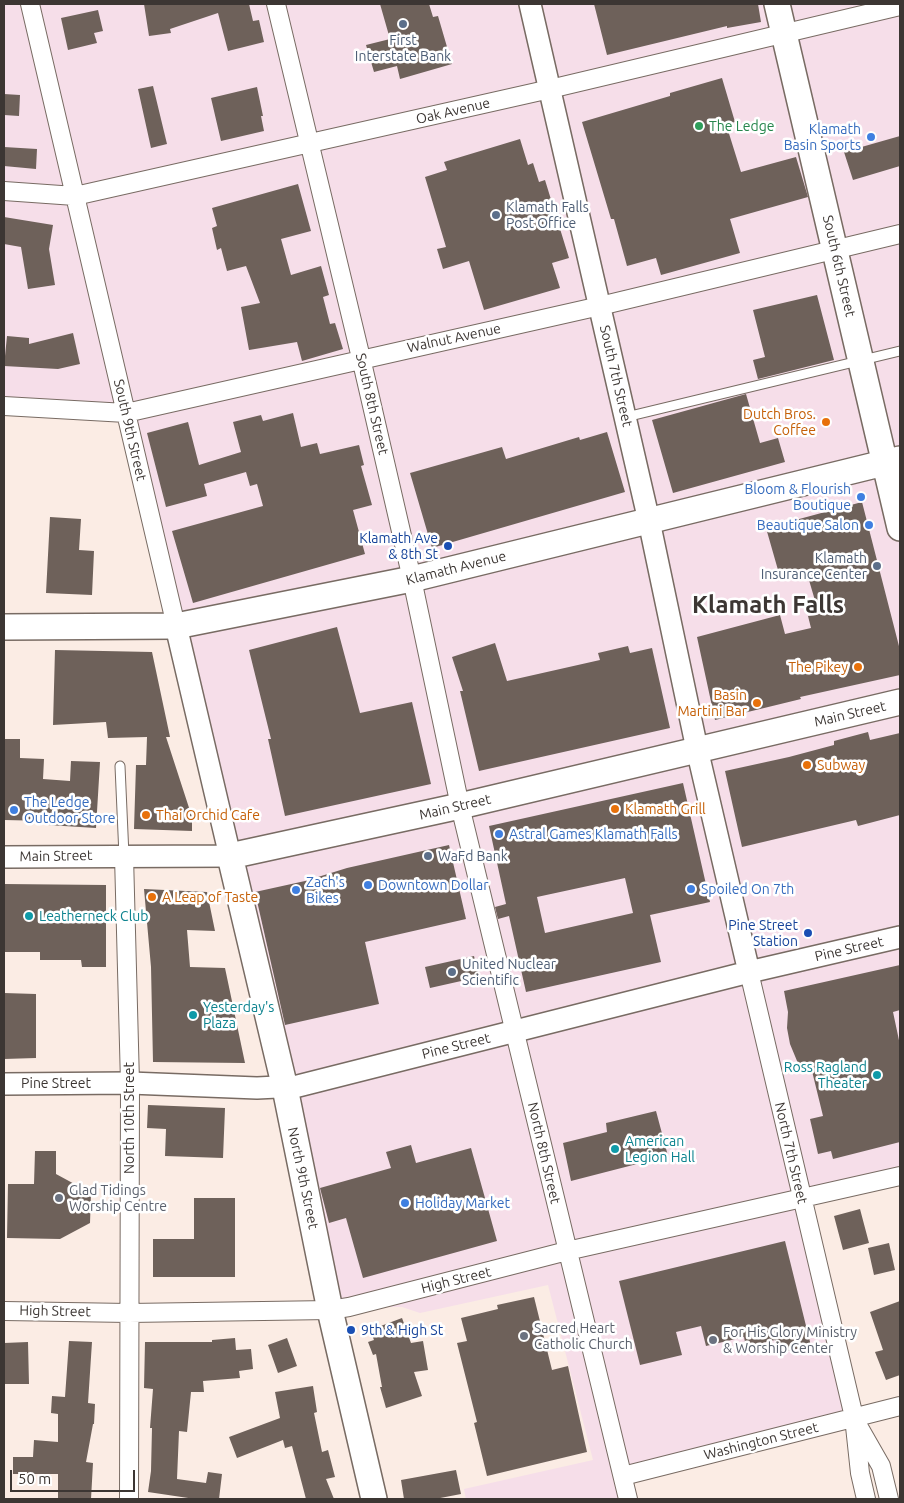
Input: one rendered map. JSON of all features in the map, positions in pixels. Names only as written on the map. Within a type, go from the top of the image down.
[{"type":"main road","name":"South 6th Street","points":[[777,4],[861,360],[893,461],[900,528]]},
{"type":"main road","name":"Klamath Avenue","points":[[4,627],[176,626],[412,579],[893,461]]},
{"type":"main road","name":"Main Street","points":[[230,856],[460,806],[900,702]]},
{"type":"main road","name":"North 9th Street","points":[[230,856],[285,1088],[330,1310],[374,1499]]},
{"type":"street","name":"South 9th Street","points":[[30,4],[230,856]]},
{"type":"street","name":"South 8th Street","points":[[276,4],[362,358],[412,579],[460,806]]},
{"type":"street","name":"South 7th Street","points":[[530,4],[625,417],[697,749]]},
{"type":"street","name":"Oak Avenue","points":[[4,191],[75,196],[550,89],[900,6]]},
{"type":"street","name":"Walnut Avenue","points":[[4,406],[126,413],[362,358],[600,306],[900,234]]},
{"type":"street","name":"North 7th Street","points":[[697,749],[854,1417],[860,1473],[866,1499]]},
{"type":"street","name":"North 8th Street","points":[[460,806],[628,1499]]},
{"type":"street","name":"North 10th Street","points":[[124,856],[130,1083],[129,1499]]},
{"type":"street","name":"Main Street","points":[[4,857],[230,856]]},
{"type":"street","name":"Pine Street","points":[[4,1084],[130,1083],[285,1088],[298,1086],[749,972],[900,936]]},
{"type":"street","name":"High Street","points":[[4,1311],[129,1313],[330,1310],[349,1307],[567,1252],[900,1176]]},
{"type":"street","name":"Washington Street","points":[[622,1476],[900,1406]]},
{"type":"street","points":[[854,1417],[881,1466],[889,1499]]},
{"type":"lane","points":[[625,417],[900,351]]},
{"type":"lane","points":[[120,766],[124,856]]},
{"type":"shaded area","points":[[4,4],[900,4],[900,1176],[803,1199],[854,1417],[623,1476],[628,1499],[466,1499],[464,1489],[593,1460],[548,1285],[420,1313],[402,1307],[349,1307],[330,1310],[126,413],[4,406]]},
{"type":"building","points":[[144,4],[249,4],[253,21],[259,20],[264,42],[228,51],[218,13],[170,29],[171,33],[149,36]]},
{"type":"building","points":[[380,4],[429,4],[433,17],[438,16],[452,64],[400,79],[397,66],[374,72],[366,45],[390,39]]},
{"type":"building","points":[[594,4],[758,4],[761,22],[727,28],[727,26],[607,55]]},
{"type":"building","points":[[98,10],[103,31],[94,33],[97,43],[68,50],[61,18]]},
{"type":"building","points":[[722,78],[735,122],[726,124],[741,172],[796,157],[808,197],[730,219],[740,253],[661,275],[656,258],[627,266],[614,219],[611,219],[582,122],[670,96],[670,93]]},
{"type":"building","points":[[153,86],[167,144],[151,148],[138,89]]},
{"type":"building","points":[[257,87],[264,131],[221,141],[211,98]]},
{"type":"building","points":[[4,94],[20,95],[19,116],[4,115]]},
{"type":"building","points":[[900,136],[900,166],[853,180],[844,152]]},
{"type":"building","name":"Klamath Falls Post Office","points":[[520,139],[528,165],[533,163],[539,182],[545,180],[569,258],[552,263],[560,288],[484,310],[469,261],[443,269],[437,249],[446,247],[425,177],[447,170],[444,162]]},
{"type":"building","points":[[4,147],[37,149],[36,169],[4,166]]},
{"type":"building","points":[[298,184],[311,231],[281,239],[291,275],[321,266],[329,295],[323,297],[330,324],[335,323],[343,349],[302,361],[297,342],[249,350],[241,307],[260,303],[246,266],[227,271],[221,248],[217,250],[212,228],[217,226],[212,208]]},
{"type":"building","points":[[4,217],[53,225],[49,249],[55,285],[28,289],[21,247],[4,244]]},
{"type":"building","points":[[817,295],[834,360],[758,379],[753,360],[765,357],[753,310]]},
{"type":"building","points":[[73,333],[80,364],[58,369],[4,366],[7,336],[29,338],[29,344]]},
{"type":"building","points":[[746,394],[760,443],[778,438],[785,462],[673,493],[652,420]]},
{"type":"building","points":[[293,413],[301,447],[317,443],[320,454],[359,445],[364,465],[361,466],[372,505],[353,510],[365,554],[193,603],[172,531],[263,506],[257,484],[250,486],[246,472],[204,484],[207,496],[166,507],[147,433],[188,422],[199,465],[241,452],[233,422],[261,415],[263,421]]},
{"type":"building","points":[[607,432],[625,492],[432,548],[410,473],[502,447],[506,459],[579,437],[580,440]]},
{"type":"building","points":[[862,502],[900,650],[900,675],[800,697],[801,699],[715,720],[697,637],[780,615],[785,634],[811,628],[808,616],[819,614],[806,570],[780,577],[766,528]]},
{"type":"building","points":[[50,517],[81,519],[79,550],[94,551],[92,595],[46,593]]},
{"type":"building","points":[[337,627],[360,713],[412,702],[431,784],[285,816],[268,739],[271,739],[249,650]]},
{"type":"building","points":[[495,643],[507,681],[600,660],[598,653],[628,646],[630,653],[652,648],[670,728],[479,771],[460,691],[463,691],[452,657]]},
{"type":"building","points":[[55,650],[152,652],[170,737],[166,737],[192,817],[192,831],[134,829],[136,765],[146,765],[147,737],[108,738],[106,722],[53,725]]},
{"type":"building","points":[[868,732],[870,740],[900,733],[900,815],[858,826],[856,820],[742,847],[725,771],[834,745],[834,741]]},
{"type":"building","points":[[5,739],[20,739],[20,758],[44,759],[43,779],[70,781],[71,761],[100,762],[96,828],[48,825],[48,821],[4,820]]},
{"type":"building","points":[[683,783],[710,902],[650,915],[661,962],[526,992],[509,916],[498,919],[495,907],[506,904],[489,826]],"holes":[[[625,878],[633,913],[545,933],[537,897]]]},
{"type":"building","points":[[449,845],[466,919],[365,942],[379,1004],[285,1025],[255,892],[305,881],[347,868]]},
{"type":"building","points":[[4,884],[106,885],[106,967],[82,967],[81,960],[40,960],[40,952],[5,952]]},
{"type":"building","name":"Yesterday's Plaza","points":[[144,889],[207,892],[215,931],[187,930],[190,967],[225,968],[245,1063],[153,1062],[151,967]]},
{"type":"building","name":"United Nuclear Scientific","points":[[474,956],[479,977],[430,988],[425,967]]},
{"type":"building","name":"Ross Ragland Theater","points":[[900,965],[900,1010],[893,1012],[900,1045],[900,1142],[833,1159],[831,1151],[818,1154],[810,1119],[823,1116],[812,1071],[802,1073],[790,1044],[787,1028],[788,1012],[784,991]]},
{"type":"building","points":[[4,993],[36,994],[36,1058],[4,1059]]},
{"type":"building","points":[[148,1105],[225,1108],[223,1158],[165,1156],[166,1129],[147,1128]]},
{"type":"building","name":"American Legion Hall","points":[[656,1111],[668,1156],[571,1181],[563,1143],[607,1132],[606,1123]]},
{"type":"building","name":"Holiday Market","points":[[411,1145],[416,1163],[471,1148],[497,1241],[363,1278],[346,1218],[329,1223],[320,1188],[391,1168],[386,1152]]},
{"type":"building","points":[[35,1151],[56,1151],[56,1174],[91,1193],[90,1223],[60,1239],[7,1238],[8,1184],[34,1184]]},
{"type":"building","points":[[194,1198],[235,1198],[235,1277],[153,1277],[153,1239],[194,1239]]},
{"type":"building","points":[[860,1209],[869,1243],[843,1250],[834,1216]]},
{"type":"building","points":[[785,1241],[811,1346],[778,1353],[775,1340],[746,1347],[744,1337],[706,1346],[701,1326],[676,1332],[682,1355],[640,1365],[619,1281]]},
{"type":"building","points":[[889,1243],[895,1270],[874,1275],[868,1248]]},
{"type":"building","points":[[534,1297],[552,1370],[568,1366],[587,1452],[487,1476],[474,1423],[477,1422],[457,1343],[467,1341],[461,1318],[498,1309],[497,1305]]},
{"type":"building","points":[[900,1301],[900,1375],[886,1380],[875,1352],[883,1350],[870,1312]]},
{"type":"building","points":[[402,1318],[411,1343],[423,1341],[428,1370],[414,1372],[422,1396],[386,1408],[380,1387],[382,1387],[376,1354],[373,1355],[368,1342],[374,1340],[370,1330]]},
{"type":"building","points":[[235,1338],[236,1350],[251,1349],[253,1369],[239,1371],[240,1378],[203,1381],[204,1392],[191,1392],[187,1432],[179,1431],[177,1479],[206,1483],[208,1472],[222,1474],[219,1499],[195,1499],[148,1492],[151,1471],[152,1428],[150,1428],[153,1389],[144,1388],[145,1342],[212,1342],[212,1340]]},
{"type":"building","points":[[287,1338],[297,1366],[278,1373],[268,1345]]},
{"type":"building","points":[[69,1341],[92,1342],[88,1403],[95,1404],[94,1424],[86,1462],[93,1463],[91,1499],[58,1499],[58,1474],[13,1474],[13,1457],[33,1457],[34,1440],[58,1442],[58,1414],[51,1413],[52,1396],[65,1397]]},
{"type":"building","points":[[28,1342],[29,1384],[5,1384],[4,1343]]},
{"type":"building","points":[[313,1386],[317,1412],[314,1413],[322,1452],[328,1450],[335,1477],[326,1479],[334,1499],[306,1499],[292,1446],[285,1448],[283,1440],[237,1458],[229,1437],[280,1418],[275,1392]]},
{"type":"building","points":[[456,1470],[461,1494],[435,1499],[404,1499],[401,1480]]},
{"type":"place","name":"First Interstate Bank","points":[[403,24]]},
{"type":"place","name":"The Ledge","points":[[699,126]]},
{"type":"place","name":"Klamath Basin Sports","points":[[871,137]]},
{"type":"place","name":"Klamath Falls Post Office","points":[[496,215]]},
{"type":"place","name":"Dutch Bros. Coffee","points":[[826,422]]},
{"type":"place","name":"Bloom & Flourish Boutique","points":[[861,497]]},
{"type":"place","name":"Beautique Salon","points":[[869,525]]},
{"type":"place","name":"Klamath Ave & 8th St","points":[[448,546]]},
{"type":"place","name":"Klamath Insurance Center","points":[[877,566]]},
{"type":"place","name":"The Pikey","points":[[858,667]]},
{"type":"place","name":"Basin Martini Bar","points":[[757,703]]},
{"type":"place","name":"Subway","points":[[807,765]]},
{"type":"place","name":"Klamath Grill","points":[[615,809]]},
{"type":"place","name":"The Ledge Outdoor Store","points":[[14,810]]},
{"type":"place","name":"Thai Orchid Cafe","points":[[146,815]]},
{"type":"place","name":"Astral Games Klamath Falls","points":[[499,834]]},
{"type":"place","name":"WaFd Bank","points":[[428,856]]},
{"type":"place","name":"Downtown Dollar","points":[[368,885]]},
{"type":"place","name":"Spoiled On 7th","points":[[691,889]]},
{"type":"place","name":"Zach's Bikes","points":[[296,890]]},
{"type":"place","name":"A Leap of Taste","points":[[152,897]]},
{"type":"place","name":"Leatherneck Club","points":[[29,916]]},
{"type":"place","name":"Pine Street Station","points":[[808,933]]},
{"type":"place","name":"United Nuclear Scientific","points":[[452,972]]},
{"type":"place","name":"Yesterday's Plaza","points":[[193,1015]]},
{"type":"place","name":"Ross Ragland Theater","points":[[877,1075]]},
{"type":"place","name":"American Legion Hall","points":[[615,1149]]},
{"type":"place","name":"Glad Tidings Worship Centre","points":[[59,1198]]},
{"type":"place","name":"Holiday Market","points":[[405,1203]]},
{"type":"place","name":"9th & High St","points":[[351,1330]]},
{"type":"place","name":"Sacred Heart Catholic Church","points":[[524,1336]]},
{"type":"place","name":"For His Glory Ministry & Worship Center","points":[[713,1340]]},
{"type":"district","name":"Klamath Falls","points":[[768,605]]}]
